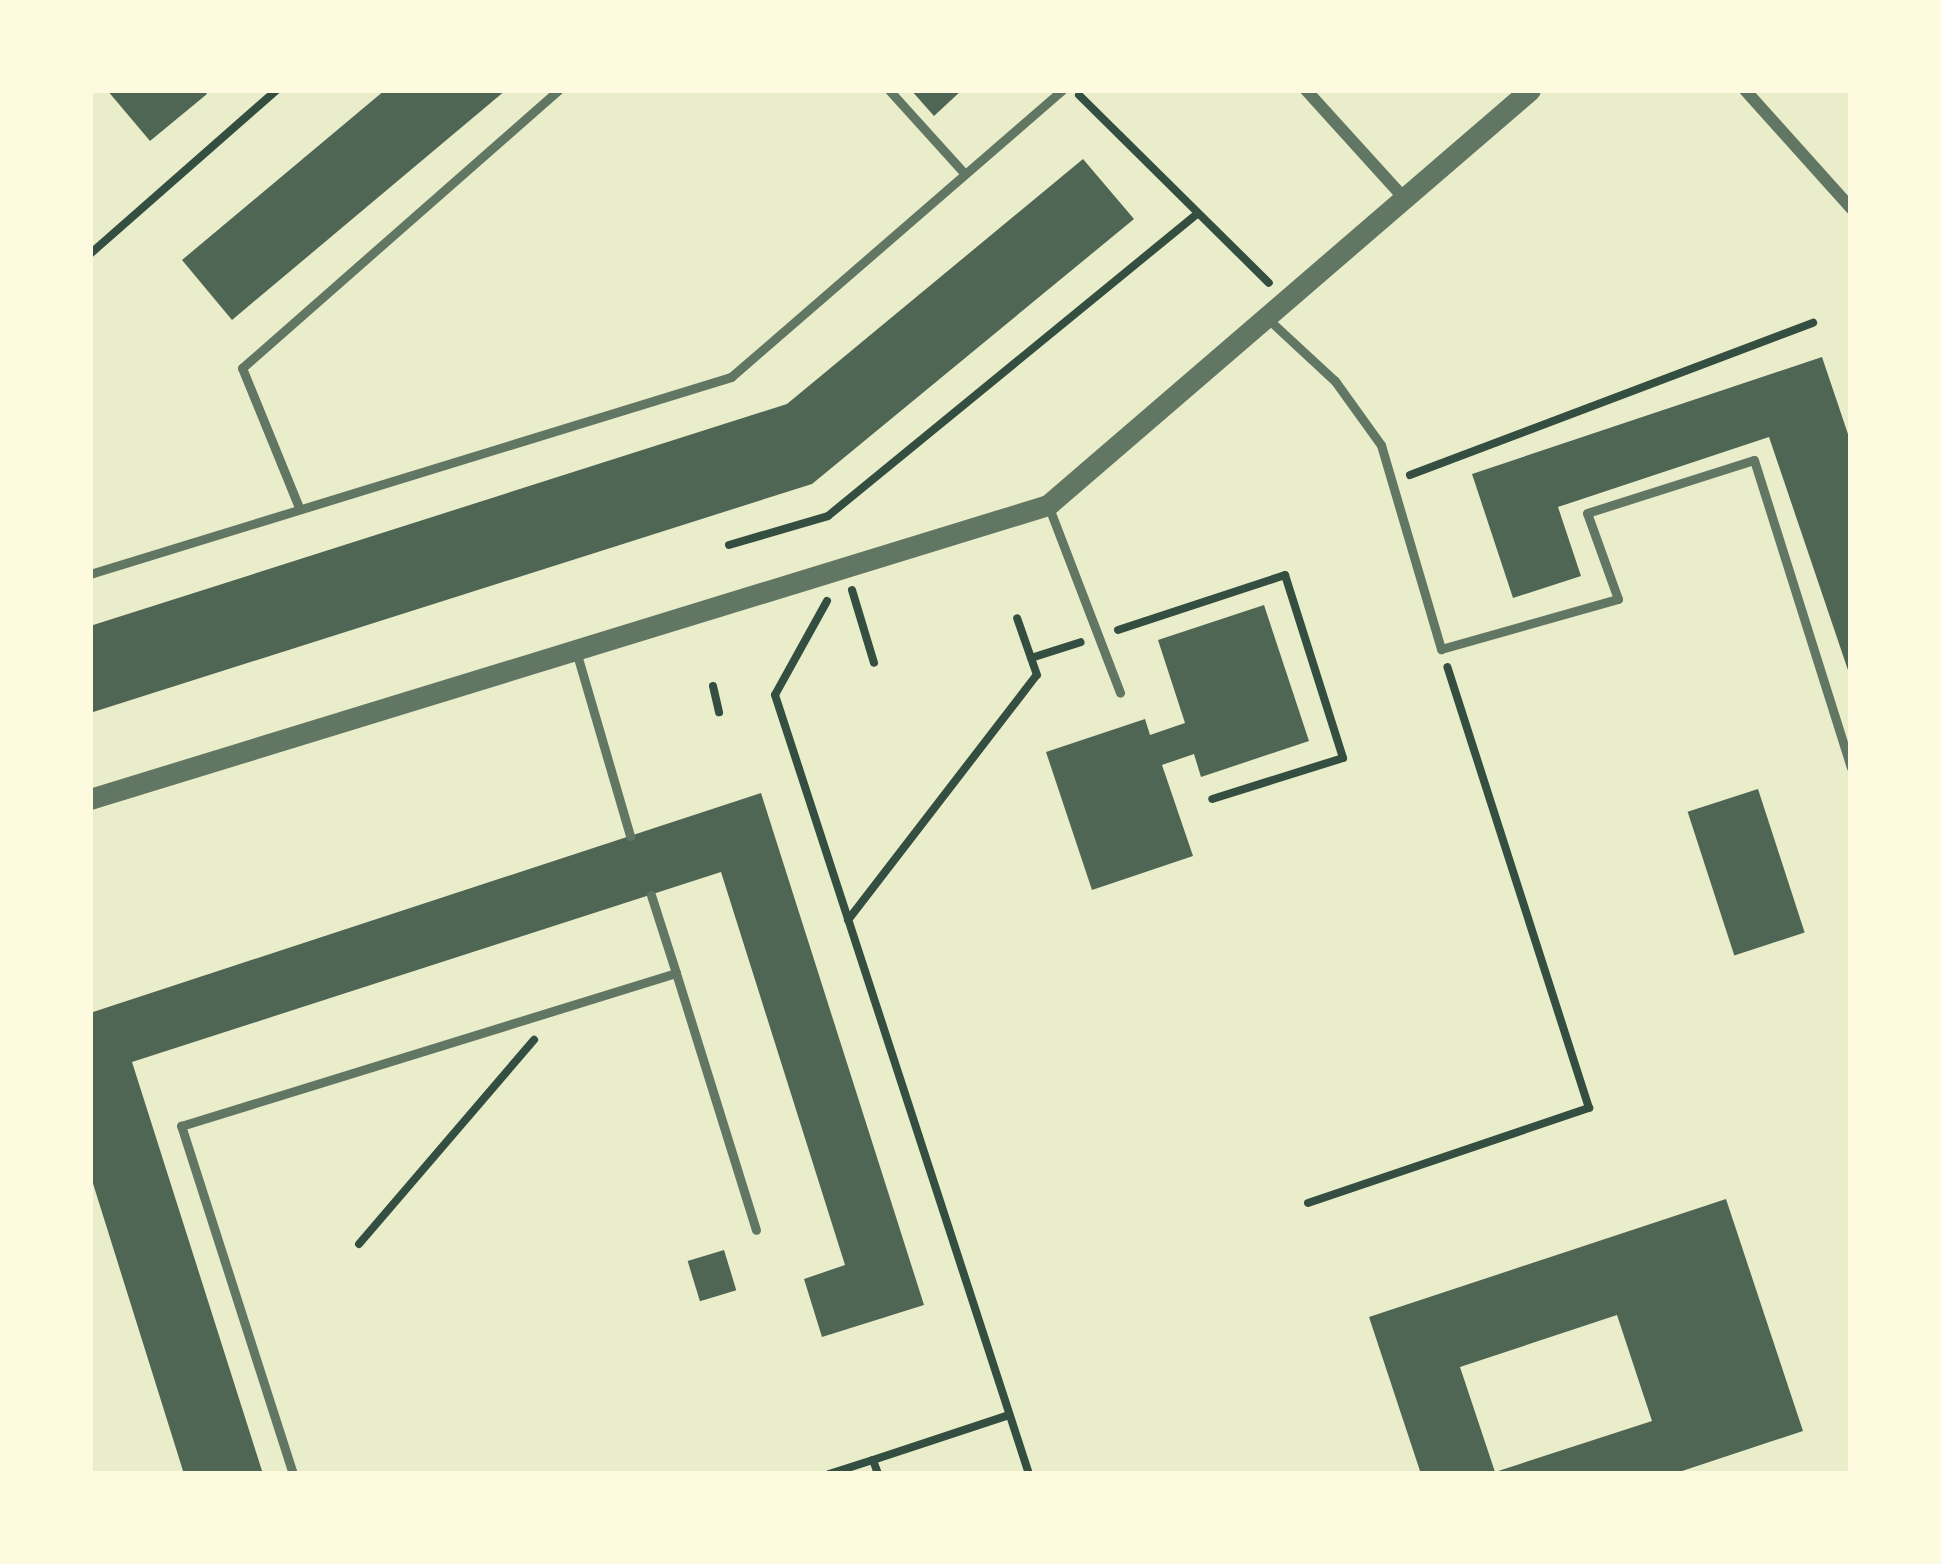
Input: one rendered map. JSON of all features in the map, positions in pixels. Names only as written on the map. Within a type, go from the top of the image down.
[{"type":"street","points":[[1306,90],[1405,199]]},
{"type":"street","points":[[90,799],[1048,505],[1530,90]]},
{"type":"street","points":[[1745,90],[1851,208]]},
{"type":"lane","points":[[298,505],[242,368],[559,90]]},
{"type":"lane","points":[[889,90],[964,173]]},
{"type":"lane","points":[[90,574],[298,505],[731,376],[1062,90]]},
{"type":"lane","points":[[1268,319],[1335,381],[1381,446],[1441,650],[1618,598],[1587,513],[1754,460],[1851,767]]},
{"type":"lane","points":[[1048,505],[1102,635],[1120,693]]},
{"type":"lane","points":[[575,650],[631,836]]},
{"type":"lane","points":[[651,895],[756,1230]]},
{"type":"lane","points":[[293,1474],[182,1126],[676,973]]},
{"type":"path","points":[[90,254],[278,90]]},
{"type":"path","points":[[729,545],[828,516],[1197,214],[1074,90]]},
{"type":"path","points":[[1392,482],[1813,323]]},
{"type":"path","points":[[845,568],[874,663]]},
{"type":"path","points":[[845,568],[775,694],[1029,1474]]},
{"type":"path","points":[[1031,658],[1286,575],[1343,758],[1212,800]]},
{"type":"path","points":[[848,920],[1037,675],[1017,618]]},
{"type":"path","points":[[1309,1203],[1589,1108],[1441,650]]},
{"type":"path","points":[[712,686],[719,712]]},
{"type":"path","points":[[359,1244],[561,1008]]},
{"type":"path","points":[[829,1474],[1009,1415]]},
{"type":"path","points":[[873,1460],[878,1474]]},
{"type":"building","points":[[107,90],[204,90],[207,94],[150,141]]},
{"type":"building","points":[[385,90],[506,90],[232,320],[182,260]]},
{"type":"building","points":[[911,90],[962,90],[934,116]]},
{"type":"building","points":[[1083,159],[1134,219],[812,484],[90,713],[90,626],[787,404]]},
{"type":"building","points":[[1822,357],[1851,443],[1851,679],[1769,437],[1558,507],[1581,576],[1513,598],[1472,474]]},
{"type":"building","points":[[1264,605],[1309,741],[1201,777],[1194,754],[1162,765],[1193,856],[1092,890],[1046,752],[1145,719],[1150,735],[1185,723],[1158,640]]},
{"type":"building","points":[[1758,789],[1805,933],[1734,955],[1688,812]]},
{"type":"building","points":[[761,793],[924,1305],[822,1337],[804,1279],[845,1265],[721,872],[132,1062],[263,1474],[184,1474],[90,1174],[90,1013]]},
{"type":"building","points":[[1726,1199],[1803,1431],[1673,1474],[1421,1474],[1369,1317]],"holes":[[[1617,1315],[1652,1421],[1495,1472],[1460,1367]]]},
{"type":"building","points":[[724,1250],[736,1290],[700,1301],[688,1261]]}]
